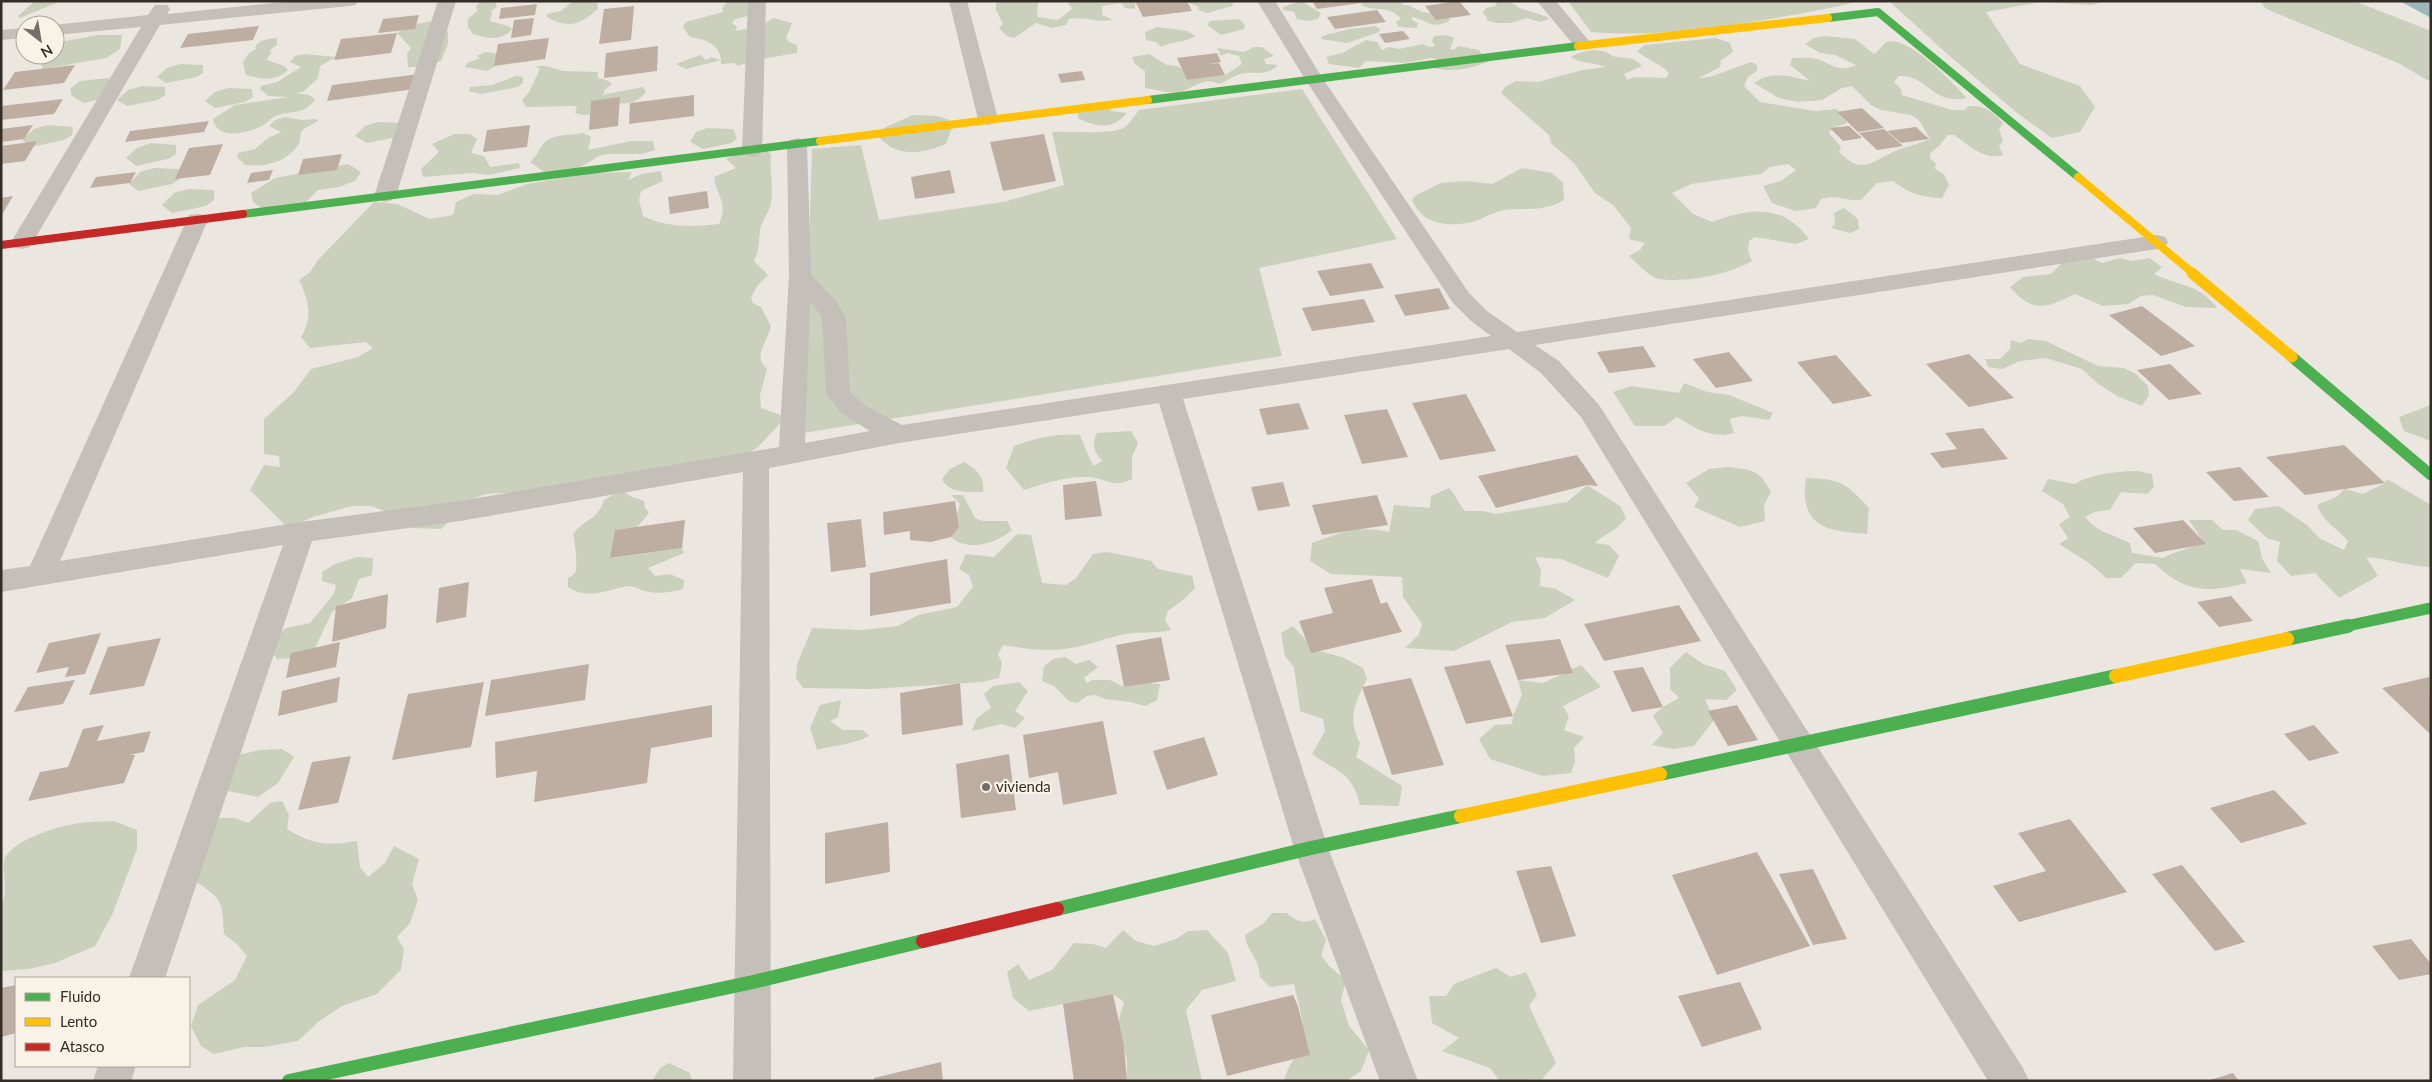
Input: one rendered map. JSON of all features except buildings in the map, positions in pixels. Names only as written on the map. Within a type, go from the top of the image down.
[{"type":"street","points":[[22,242],[166,1]]},
{"type":"street","points":[[65,29],[349,1]]},
{"type":"street","points":[[385,196],[447,1]]},
{"type":"street","points":[[752,150],[757,1]]},
{"type":"street","points":[[958,1],[988,119]]},
{"type":"street","points":[[1266,1],[1314,79],[1461,298],[1480,316],[1550,367],[1590,411],[2010,1081]]},
{"type":"street","points":[[1546,1],[1583,45]]},
{"type":"street","points":[[1,245],[1583,45],[1878,12],[2157,242],[2431,474]]},
{"type":"street","points":[[1,35],[15,34]]},
{"type":"street","points":[[792,454],[800,277],[797,144]]},
{"type":"street","points":[[40,574],[197,220]]},
{"type":"street","points":[[1,581],[302,532],[460,511],[756,461],[898,434],[2157,242]]},
{"type":"street","points":[[800,277],[823,300],[834,317],[838,393],[850,409],[898,434]]},
{"type":"street","points":[[1168,392],[1311,848],[1398,1081]]},
{"type":"street","points":[[752,1081],[756,461]]},
{"type":"street","points":[[148,977],[302,532]]},
{"type":"street","points":[[289,1081],[753,982],[1311,848],[1800,745],[2431,608]]},
{"type":"street","points":[[112,1081],[117,1067]]},
{"type":"green space","points":[[35,1],[61,1],[27,15],[19,15]]},
{"type":"green space","points":[[495,1],[497,7],[491,11],[490,21],[512,29],[504,36],[494,38],[473,34],[468,27],[468,19],[477,11],[476,6],[480,2]]},
{"type":"green space","points":[[573,1],[597,1],[598,8],[586,18],[574,23],[562,23],[547,17],[547,14],[561,11]]},
{"type":"green space","points":[[727,1],[753,1],[748,16],[735,19],[732,23],[737,27],[736,31],[760,26],[774,18],[792,23],[786,38],[789,42],[797,45],[797,53],[751,61],[738,66],[734,63],[721,64],[720,54],[710,43],[690,37],[683,27],[686,22],[723,12],[722,9]]},
{"type":"green space","points":[[996,1],[1038,1],[1037,17],[1058,20],[1073,8],[1068,4],[1070,1],[1135,1],[1135,9],[1125,8],[1121,3],[1102,6],[1102,15],[1113,20],[1069,19],[1066,25],[1052,28],[1036,23],[1014,38],[1007,36],[999,28],[1003,24],[996,10]]},
{"type":"green space","points":[[1234,1],[1232,6],[1207,13],[1198,10],[1199,7],[1187,2]]},
{"type":"green space","points":[[1297,1],[1307,1],[1303,2],[1321,13],[1318,19],[1307,21],[1297,19],[1294,12],[1283,10],[1283,7]]},
{"type":"green space","points":[[1363,1],[1404,1],[1402,5],[1408,5],[1422,12],[1448,15],[1450,20],[1435,25],[1412,17],[1412,20],[1418,23],[1417,28],[1399,27],[1396,22],[1401,19],[1397,15],[1388,10],[1363,6],[1361,4]]},
{"type":"green space","points":[[1508,1],[1522,9],[1548,17],[1549,19],[1540,22],[1527,18],[1511,23],[1496,23],[1487,20],[1483,13],[1486,8],[1495,6],[1497,2]]},
{"type":"green space","points":[[1568,1],[1859,1],[1803,13],[1725,26],[1658,33],[1613,33],[1591,32]]},
{"type":"green space","points":[[1889,1],[2105,1],[2092,5],[2041,2],[1986,12],[2020,64],[2080,86],[2095,107],[2080,132],[2052,138],[2017,113],[1945,52]]},
{"type":"green space","points":[[2260,1],[2354,1],[2431,31],[2431,82],[2398,63],[2266,9]]},
{"type":"green space","points":[[1239,19],[1245,25],[1244,29],[1221,35],[1207,25],[1210,21]]},
{"type":"green space","points":[[434,21],[448,32],[448,44],[441,61],[423,67],[408,67],[407,54],[411,48],[397,33],[409,25]]},
{"type":"green space","points":[[1375,26],[1380,29],[1379,32],[1347,43],[1321,39],[1322,36],[1350,29]]},
{"type":"green space","points":[[1157,27],[1187,31],[1196,36],[1161,47],[1156,42],[1146,40],[1145,32]]},
{"type":"green space","points":[[98,35],[122,35],[120,49],[106,58],[43,69],[42,65],[65,65],[65,41]]},
{"type":"green space","points":[[1446,35],[1454,38],[1450,49],[1454,50],[1458,46],[1479,50],[1488,62],[1469,68],[1448,70],[1435,68],[1439,60],[1431,58],[1404,63],[1366,61],[1359,68],[1329,64],[1326,57],[1342,53],[1366,40],[1377,42],[1382,50],[1389,47],[1399,49],[1423,44],[1429,47],[1435,46],[1432,41],[1434,36]]},
{"type":"green space","points":[[1825,36],[1855,39],[1874,54],[1885,43],[1894,41],[1917,52],[1941,72],[1967,98],[1946,98],[1917,80],[1899,76],[1894,82],[1901,89],[1902,95],[1952,110],[1965,110],[1968,106],[1988,110],[2003,123],[1999,129],[2003,141],[1999,146],[2003,155],[1989,156],[1983,154],[1954,135],[1948,135],[1930,153],[1930,158],[1936,164],[1935,169],[1944,174],[1949,185],[1942,198],[1916,194],[1893,181],[1877,183],[1861,200],[1837,197],[1821,199],[1816,208],[1796,211],[1772,203],[1763,186],[1781,181],[1796,170],[1788,164],[1770,167],[1761,174],[1691,184],[1672,193],[1693,214],[1712,222],[1752,212],[1776,214],[1788,219],[1799,227],[1809,239],[1796,244],[1755,237],[1749,241],[1748,251],[1752,261],[1732,270],[1708,276],[1683,280],[1660,279],[1644,270],[1629,256],[1640,250],[1645,243],[1629,239],[1631,228],[1614,206],[1595,193],[1574,163],[1551,143],[1549,135],[1501,93],[1505,87],[1516,81],[1538,82],[1582,70],[1606,67],[1579,61],[1571,57],[1579,53],[1593,51],[1606,52],[1639,63],[1642,66],[1624,74],[1627,80],[1635,77],[1666,78],[1669,73],[1637,51],[1645,45],[1716,38],[1730,43],[1733,52],[1721,60],[1720,67],[1699,78],[1710,77],[1751,62],[1757,65],[1757,71],[1748,77],[1744,86],[1760,102],[1816,111],[1837,109],[1847,123],[1832,128],[1829,133],[1841,147],[1839,152],[1856,164],[1870,164],[1900,149],[1930,139],[1919,120],[1911,115],[1881,110],[1871,105],[1852,86],[1842,88],[1822,100],[1798,102],[1779,98],[1754,83],[1767,76],[1774,75],[1810,81],[1790,65],[1792,58],[1814,58],[1840,68],[1856,65],[1835,55],[1820,53],[1805,44],[1814,38]]},
{"type":"green space","points":[[277,38],[277,45],[270,50],[271,52],[267,60],[284,66],[288,70],[273,78],[246,75],[243,62],[249,53],[256,49],[257,44],[262,41]]},
{"type":"green space","points":[[1254,47],[1262,47],[1274,56],[1264,59],[1266,64],[1278,65],[1270,71],[1244,73],[1219,84],[1208,81],[1183,91],[1174,92],[1145,88],[1145,71],[1135,64],[1132,57],[1149,54],[1167,65],[1177,66],[1182,69],[1187,80],[1225,75],[1242,64],[1239,56],[1227,53],[1221,56],[1217,48],[1244,52]]},
{"type":"green space","points":[[486,52],[506,55],[497,65],[487,71],[465,67],[467,63],[480,58],[477,56]]},
{"type":"green space","points":[[305,54],[336,57],[320,66],[318,78],[304,91],[296,94],[311,96],[315,100],[310,105],[300,111],[272,118],[262,126],[241,133],[226,133],[216,126],[213,119],[235,105],[288,97],[268,96],[260,89],[261,86],[277,82],[301,67],[290,62],[295,56]]},
{"type":"green space","points":[[700,55],[706,60],[711,57],[721,60],[686,69],[676,64]]},
{"type":"green space","points":[[180,64],[203,65],[203,73],[196,77],[166,83],[157,77],[167,68]]},
{"type":"green space","points":[[536,66],[546,66],[563,71],[598,72],[598,78],[609,81],[612,84],[603,91],[605,92],[602,95],[643,87],[646,92],[642,97],[633,102],[606,102],[596,112],[589,115],[575,113],[577,106],[526,107],[522,100],[529,92],[540,69]]},
{"type":"green space","points":[[516,76],[523,77],[523,83],[518,87],[481,94],[469,91],[470,87],[492,85]]},
{"type":"green space","points":[[109,78],[108,97],[84,103],[72,96],[70,89],[80,81]]},
{"type":"green space","points":[[142,86],[165,87],[165,95],[158,100],[127,106],[117,100],[128,90]]},
{"type":"green space","points":[[228,88],[252,89],[253,97],[245,102],[215,108],[205,101],[215,92]]},
{"type":"green space","points":[[1302,89],[1397,239],[1259,268],[1282,356],[803,433],[812,149],[861,145],[879,220],[1003,202],[1064,185],[1052,132],[1117,130],[1127,125],[1139,110]]},
{"type":"green space","points":[[1112,102],[1111,111],[1127,113],[1116,122],[1099,125],[1079,119],[1077,112]]},
{"type":"green space","points":[[913,115],[937,116],[949,120],[952,128],[946,144],[936,148],[907,152],[890,146],[875,132]]},
{"type":"green space","points":[[285,117],[302,120],[316,119],[318,121],[302,130],[298,145],[281,160],[260,165],[245,165],[237,157],[238,153],[255,149],[268,138],[281,132],[269,126],[275,120]]},
{"type":"green space","points":[[377,122],[402,123],[397,137],[367,143],[355,136],[365,126]]},
{"type":"green space","points":[[48,125],[73,127],[72,135],[64,140],[31,147],[22,140],[34,129]]},
{"type":"green space","points":[[707,128],[733,129],[737,138],[732,143],[703,149],[690,142],[696,132]]},
{"type":"green space","points":[[583,133],[591,137],[588,150],[631,141],[653,141],[655,150],[642,154],[608,154],[599,156],[579,168],[544,172],[530,162],[547,140],[557,136]]},
{"type":"green space","points":[[454,134],[470,134],[477,139],[471,153],[484,156],[490,167],[519,163],[520,168],[489,175],[472,173],[423,177],[421,169],[439,152],[432,144]]},
{"type":"green space","points":[[151,143],[176,145],[176,154],[168,159],[136,166],[126,158],[137,148]]},
{"type":"green space","points":[[760,143],[771,155],[772,190],[770,206],[761,227],[754,261],[768,275],[757,286],[751,298],[753,303],[761,307],[771,326],[761,354],[763,364],[767,369],[760,395],[761,408],[786,417],[758,447],[739,461],[526,492],[486,494],[464,502],[460,511],[441,529],[412,528],[400,517],[371,506],[352,506],[313,517],[288,528],[250,490],[264,465],[280,467],[279,456],[264,454],[264,419],[294,392],[311,369],[358,357],[373,348],[366,342],[310,348],[301,337],[307,322],[308,308],[299,280],[310,272],[318,260],[374,202],[397,204],[430,219],[453,215],[456,202],[474,194],[498,195],[527,184],[591,173],[632,172],[628,180],[641,174],[661,171],[663,181],[641,191],[639,200],[643,216],[662,223],[680,226],[719,224],[723,210],[714,177],[736,168],[726,159]]},
{"type":"green space","points":[[348,164],[361,172],[355,181],[339,187],[318,190],[306,202],[261,208],[253,202],[251,193],[275,178]]},
{"type":"green space","points":[[154,168],[180,169],[180,179],[172,184],[138,191],[129,184],[140,172]]},
{"type":"green space","points":[[1522,168],[1552,173],[1563,183],[1564,200],[1547,207],[1500,211],[1475,221],[1447,224],[1423,215],[1412,200],[1415,196],[1441,183],[1467,181],[1492,184]]},
{"type":"green space","points":[[188,189],[214,190],[214,200],[206,206],[172,213],[162,205],[174,193]]},
{"type":"green space","points":[[1844,208],[1858,219],[1859,229],[1850,233],[1831,228],[1835,224],[1834,213]]},
{"type":"green space","points":[[2088,256],[2102,263],[2120,258],[2132,261],[2149,258],[2162,267],[2154,274],[2196,290],[2210,300],[2217,308],[2186,307],[2153,295],[2141,296],[2128,304],[2103,306],[2075,294],[2056,303],[2040,306],[2033,305],[2018,296],[2010,287],[2023,277],[2051,274],[2063,262]]},
{"type":"green space","points":[[2028,339],[2046,341],[2098,366],[2124,368],[2136,374],[2148,386],[2149,395],[2142,406],[2117,396],[2097,383],[2082,369],[2046,358],[2020,361],[2002,369],[1988,367],[1985,359],[2000,359],[2010,349],[2011,340],[2021,343]]},
{"type":"green space","points":[[1684,383],[1707,392],[1729,395],[1773,413],[1769,420],[1742,416],[1730,419],[1734,433],[1726,435],[1704,432],[1677,417],[1664,426],[1635,426],[1613,392],[1631,386],[1679,393]]},
{"type":"green space","points":[[2431,405],[2431,441],[2404,431],[2399,417]]},
{"type":"green space","points":[[1131,431],[1138,443],[1132,457],[1132,479],[1124,482],[1113,483],[1092,477],[1076,477],[1053,481],[1024,490],[1006,468],[1014,446],[1038,438],[1055,435],[1080,435],[1094,466],[1102,461],[1094,448],[1097,433]]},
{"type":"green space","points":[[964,462],[979,474],[983,482],[983,492],[954,490],[945,484],[942,479],[950,469]]},
{"type":"green space","points":[[1728,467],[1754,472],[1767,484],[1771,492],[1764,505],[1765,521],[1740,527],[1694,507],[1699,498],[1686,483],[1709,469]]},
{"type":"green space","points":[[2138,471],[2152,474],[2154,487],[2147,494],[2121,492],[2110,510],[2094,512],[2085,517],[2095,527],[2130,543],[2132,553],[2163,558],[2202,540],[2189,520],[2212,520],[2223,530],[2236,530],[2258,541],[2262,558],[2271,573],[2240,569],[2247,583],[2209,589],[2198,588],[2177,581],[2155,564],[2136,563],[2121,578],[2106,578],[2089,563],[2059,544],[2068,538],[2059,524],[2070,517],[2063,504],[2042,491],[2048,479],[2075,484],[2097,475]]},
{"type":"green space","points":[[1806,478],[1835,481],[1854,493],[1869,508],[1867,534],[1839,531],[1818,523],[1811,516],[1807,507],[1805,494]]},
{"type":"green space","points":[[2387,479],[2431,505],[2431,567],[2366,557],[2378,576],[2339,598],[2315,573],[2291,576],[2277,561],[2280,542],[2267,538],[2248,520],[2255,509],[2279,506],[2307,525],[2319,538],[2344,550],[2348,541],[2322,516],[2317,505],[2336,497],[2345,489],[2363,494],[2385,483]]},
{"type":"green space","points":[[1587,485],[1620,506],[1626,518],[1619,526],[1595,543],[1609,545],[1619,556],[1608,578],[1561,559],[1535,557],[1541,570],[1540,586],[1556,589],[1575,600],[1545,618],[1512,622],[1454,651],[1405,648],[1419,634],[1422,624],[1403,597],[1402,577],[1331,574],[1310,561],[1312,543],[1350,531],[1368,529],[1389,532],[1394,505],[1430,508],[1431,496],[1449,488],[1465,511],[1483,511],[1496,514],[1567,502]]},
{"type":"green space","points":[[622,490],[632,497],[644,501],[645,508],[649,513],[637,527],[615,530],[613,558],[682,548],[684,553],[648,568],[655,576],[670,574],[684,580],[683,589],[654,593],[629,586],[591,594],[568,587],[568,578],[576,570],[573,534],[598,512],[604,500]]},
{"type":"green space","points":[[951,495],[963,495],[975,518],[983,521],[1007,521],[1012,530],[998,539],[981,544],[973,545],[958,542],[951,537],[960,504]]},
{"type":"green space","points":[[1017,534],[1031,535],[1042,583],[1066,585],[1076,578],[1093,554],[1107,552],[1151,561],[1158,569],[1192,576],[1195,588],[1168,611],[1165,620],[1171,630],[1127,634],[1079,647],[1056,650],[1003,645],[998,654],[1002,663],[999,678],[982,682],[872,689],[803,688],[796,678],[797,664],[812,628],[861,630],[898,626],[918,615],[957,607],[973,587],[969,575],[959,569],[966,554],[994,557]]},
{"type":"green space","points":[[357,557],[373,558],[372,575],[359,579],[352,598],[332,612],[313,652],[291,658],[277,659],[270,649],[272,639],[286,628],[310,623],[334,594],[336,585],[322,581],[322,572],[335,564]]},
{"type":"green space","points":[[1293,626],[1315,650],[1342,657],[1363,668],[1367,679],[1356,703],[1353,718],[1360,743],[1356,757],[1402,786],[1399,806],[1360,805],[1353,785],[1348,779],[1312,754],[1325,731],[1323,719],[1300,711],[1294,667],[1285,656],[1281,633]]},
{"type":"green space","points":[[1686,652],[1703,664],[1725,671],[1737,690],[1726,700],[1705,699],[1714,720],[1694,746],[1673,749],[1652,745],[1663,733],[1653,716],[1663,707],[1679,698],[1670,689],[1670,668]]},
{"type":"green space","points":[[1065,657],[1076,664],[1089,660],[1098,667],[1084,678],[1087,683],[1092,680],[1110,680],[1124,687],[1150,683],[1160,684],[1157,700],[1145,706],[1105,699],[1096,695],[1087,696],[1077,703],[1069,701],[1054,686],[1042,681],[1044,666],[1053,659]]},
{"type":"green space","points":[[1581,665],[1601,687],[1563,706],[1569,717],[1564,730],[1584,737],[1574,748],[1575,762],[1571,773],[1543,776],[1490,759],[1479,739],[1495,725],[1512,724],[1513,716],[1522,695],[1518,680],[1543,683]]},
{"type":"green space","points":[[1019,682],[1028,691],[1015,711],[1025,718],[1015,728],[1002,724],[972,731],[977,718],[991,708],[984,694],[993,686]]},
{"type":"green space","points":[[841,700],[838,717],[830,721],[843,730],[863,730],[869,736],[850,743],[817,750],[810,728],[820,705]]},
{"type":"green space","points":[[282,749],[294,757],[278,783],[258,797],[207,787],[233,756],[260,750]]},
{"type":"green space","points":[[282,801],[289,815],[287,829],[296,834],[313,841],[329,844],[357,841],[360,867],[368,877],[385,863],[394,846],[419,859],[412,884],[418,900],[410,923],[397,937],[404,949],[401,970],[377,994],[342,1006],[318,1022],[298,1041],[264,1047],[244,1047],[214,1054],[201,1046],[191,1026],[198,1005],[235,980],[247,956],[237,944],[224,934],[223,914],[216,897],[195,881],[208,835],[219,818],[235,818],[248,823],[270,803]]},
{"type":"green space","points":[[114,821],[137,830],[137,849],[112,915],[95,946],[55,963],[29,969],[1,971],[1,904],[5,894],[4,862],[7,854],[24,841],[48,831],[84,822]]},
{"type":"green space","points":[[1272,913],[1287,913],[1300,921],[1315,919],[1326,940],[1321,955],[1329,966],[1346,980],[1341,1000],[1349,1026],[1369,1050],[1361,1071],[1346,1081],[1284,1081],[1298,1050],[1303,1031],[1294,984],[1270,987],[1260,977],[1258,964],[1248,946],[1245,935],[1264,923]]},
{"type":"green space","points":[[1123,930],[1136,941],[1154,946],[1176,939],[1188,931],[1207,930],[1228,953],[1236,981],[1202,990],[1186,1010],[1202,1081],[1127,1081],[1127,1060],[1118,1022],[1124,1002],[1113,994],[1029,1011],[1013,998],[1007,972],[1018,964],[1029,980],[1052,970],[1074,943],[1093,944],[1106,948]]},
{"type":"green space","points":[[1496,968],[1511,977],[1526,972],[1537,995],[1529,1006],[1556,1063],[1542,1079],[1500,1081],[1490,1068],[1442,1051],[1459,1038],[1432,1023],[1429,996],[1446,996],[1454,984]]},
{"type":"green space","points":[[669,1063],[690,1073],[692,1081],[652,1081],[660,1068]]},
{"type":"water","points":[[2400,1],[2431,1],[2431,18]]},
{"type":"traffic: fast","points":[[1828,18],[1878,12],[2078,177]]},
{"type":"traffic: fast","points":[[1148,100],[1578,46]]},
{"type":"traffic: fast","points":[[243,214],[820,141]]},
{"type":"traffic: fast","points":[[2292,357],[2431,475]]},
{"type":"traffic: fast","points":[[2287,639],[2431,608]]},
{"type":"traffic: fast","points":[[1660,774],[2116,676]]},
{"type":"traffic: fast","points":[[1057,909],[1311,848],[1461,816]]},
{"type":"traffic: fast","points":[[289,1081],[753,982],[923,941]]},
{"type":"traffic: slow","points":[[1578,46],[1828,18]]},
{"type":"traffic: slow","points":[[820,141],[1148,100]]},
{"type":"traffic: slow","points":[[2078,177],[2292,357]]},
{"type":"traffic: slow","points":[[2116,676],[2287,639]]},
{"type":"traffic: slow","points":[[1461,816],[1660,774]]},
{"type":"traffic: jam","points":[[1,245],[243,214]]},
{"type":"traffic: jam","points":[[923,941],[1057,909]]},
{"type":"place","name":"vivienda","points":[[986,787]]}]
